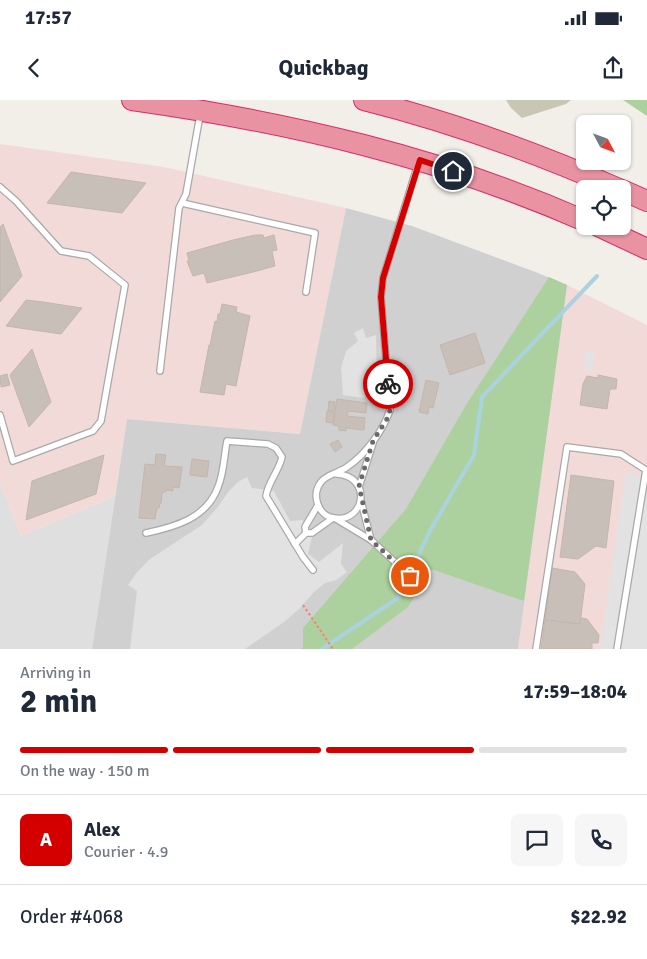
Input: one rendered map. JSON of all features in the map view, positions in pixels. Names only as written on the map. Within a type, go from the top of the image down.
[{"type":"highway","points":[[132,100],[201,110],[323,134],[420,160],[517,193],[576,217]]},
{"type":"highway","points":[[364,100],[501,142],[598,180]]},
{"type":"highway","points":[[631,194],[647,202]]},
{"type":"highway","points":[[617,235],[647,249]]},
{"type":"lane","points":[[160,372],[179,208],[186,194],[201,110]]},
{"type":"lane","points":[[420,160],[383,278],[381,297],[390,410],[387,419],[373,441],[349,466],[337,474],[326,478],[318,487],[316,493],[318,505],[325,514],[371,540],[422,587]]},
{"type":"lane","points":[[0,188],[16,201],[61,251],[89,256],[125,285],[102,421],[92,431],[13,461],[0,415]]},
{"type":"lane","points":[[182,203],[315,234],[306,292]]},
{"type":"lane","points":[[146,533],[193,518],[210,502],[218,487],[227,441],[268,444],[276,448],[282,457],[280,466],[267,486],[266,496],[313,570]]},
{"type":"lane","points":[[371,540],[359,486],[373,441]]},
{"type":"lane","points":[[536,649],[567,447],[621,454],[646,471],[617,649]]},
{"type":"lane","points":[[337,474],[350,477],[359,486]]},
{"type":"lane","points":[[296,544],[306,533],[312,533],[335,518],[343,518],[355,512],[361,500]]},
{"type":"lane","points":[[306,533],[305,527],[318,505]]},
{"type":"path","points":[[303,605],[333,649]]},
{"type":"shaded area","points":[[506,100],[571,100],[566,104],[522,118],[511,108]]},
{"type":"shaded area","points":[[0,144],[164,167],[346,208],[300,434],[127,419],[115,496],[21,536],[0,482]]},
{"type":"shaded area","points":[[346,208],[412,226],[567,285],[518,649],[92,649],[127,419],[300,434]]},
{"type":"shaded area","points":[[567,285],[647,325],[647,649],[518,649]]},
{"type":"shaded area","points":[[363,328],[366,338],[376,335],[377,388],[371,389],[364,398],[343,395],[341,368],[346,351],[358,341],[354,333]]},
{"type":"shaded area","points":[[586,351],[595,353],[593,371],[584,370]]},
{"type":"shaded area","points":[[626,474],[635,474],[647,484],[647,649],[600,649]]},
{"type":"shaded area","points":[[247,477],[252,488],[274,491],[290,521],[302,520],[312,537],[308,554],[319,562],[343,543],[341,564],[347,572],[336,580],[325,583],[284,622],[245,649],[130,649],[137,591],[128,585],[137,572],[150,559],[202,525],[229,491],[238,482]]},
{"type":"shaded area","points":[[0,482],[21,536],[115,496],[92,649],[0,649]]},
{"type":"green space","points":[[623,100],[647,100],[647,116]]},
{"type":"green space","points":[[549,277],[567,285],[524,601],[431,569],[408,607],[352,649],[301,649],[303,647],[303,628],[406,509],[466,405]]},
{"type":"building","points":[[71,172],[146,183],[122,213],[47,203]]},
{"type":"building","points":[[3,224],[22,276],[0,302],[0,227]]},
{"type":"building","points":[[255,235],[263,235],[264,238],[274,235],[277,250],[272,251],[275,266],[207,283],[204,273],[193,276],[187,261],[189,261],[187,253]]},
{"type":"building","points":[[26,300],[82,308],[61,334],[6,326]]},
{"type":"building","points":[[222,304],[237,307],[236,312],[250,316],[236,386],[226,384],[224,395],[200,392],[215,321],[217,322]]},
{"type":"building","points":[[475,333],[485,363],[450,375],[440,345]]},
{"type":"building","points":[[32,349],[51,402],[29,427],[10,375]]},
{"type":"building","points":[[7,374],[10,385],[1,387],[0,376]]},
{"type":"building","points":[[598,375],[617,379],[616,389],[610,389],[607,409],[580,405],[583,384],[587,376],[598,378]]},
{"type":"building","points":[[426,380],[439,383],[433,408],[429,407],[428,414],[419,412]]},
{"type":"building","points":[[337,399],[367,403],[366,413],[348,411],[347,416],[365,418],[364,430],[346,428],[346,431],[339,430],[339,426],[333,425]]},
{"type":"building","points":[[329,401],[335,402],[334,411],[328,410]]},
{"type":"building","points":[[327,411],[334,411],[333,423],[326,422]]},
{"type":"building","points":[[338,440],[342,447],[335,452],[330,444]]},
{"type":"building","points":[[156,454],[166,455],[164,466],[182,467],[179,488],[173,487],[173,491],[168,490],[162,493],[161,503],[159,508],[157,508],[155,519],[139,518],[145,464],[155,465]]},
{"type":"building","points":[[104,455],[96,494],[26,520],[32,481]]},
{"type":"building","points":[[192,459],[209,461],[207,477],[190,475]]},
{"type":"building","points":[[571,475],[614,481],[606,548],[596,546],[578,559],[560,557]]},
{"type":"building","points":[[552,568],[575,572],[585,584],[580,624],[545,620]]},
{"type":"building","points":[[581,618],[587,619],[599,635],[598,643],[592,643],[592,649],[541,649],[545,620],[580,624]]},
{"type":"waterway","points":[[322,649],[398,598],[430,531],[474,455],[482,397],[597,276]]},
{"type":"way so far","points":[[388,384],[390,410],[387,419],[373,441],[359,486],[371,540],[410,576]]},
{"type":"route","points":[[388,384],[381,297],[383,278],[410,188],[420,160],[453,171]]}]
